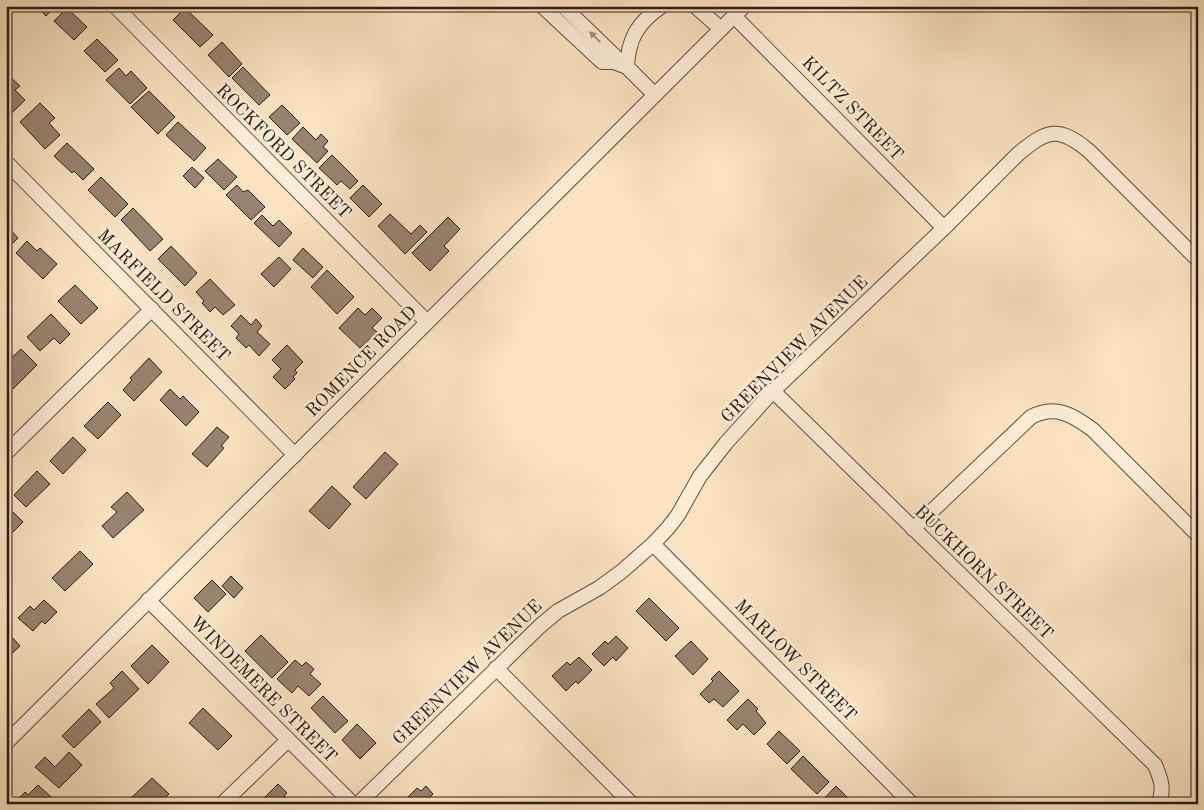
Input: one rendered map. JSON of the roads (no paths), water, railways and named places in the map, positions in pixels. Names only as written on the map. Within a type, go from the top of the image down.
[{"type":"street","name":"ROCKFORD STREET","points":[[115,6],[427,322]]},
{"type":"street","points":[[542,6],[602,62],[614,62],[627,67]]},
{"type":"street","points":[[563,6],[654,95]]},
{"type":"street","points":[[627,67],[628,52],[638,28],[652,13],[662,6]]},
{"type":"street","points":[[695,6],[721,29]]},
{"type":"street","name":"ROMENCE ROAD","points":[[6,743],[739,11]]},
{"type":"street","name":"KILTZ STREET","points":[[739,11],[944,228]]},
{"type":"street","name":"GREENVIEW AVENUE","points":[[358,804],[540,626],[558,611],[599,588],[653,544],[678,515],[700,476],[726,443],[773,391],[944,228],[1018,154],[1034,141],[1051,133],[1059,133],[1075,140],[1198,260]]},
{"type":"street","name":"MARFIELD STREET","points":[[6,162],[295,455]]},
{"type":"street","points":[[6,453],[152,309]]},
{"type":"street","name":"BUCKHORN STREET","points":[[773,391],[1155,765],[1162,784],[1162,796],[1158,804]]},
{"type":"street","points":[[913,529],[1031,416],[1041,411],[1053,410],[1073,417],[1093,430],[1198,535]]},
{"type":"street","name":"MARLOW STREET","points":[[653,544],[912,804]]},
{"type":"street","name":"WINDEMERE STREET","points":[[148,600],[353,804]]},
{"type":"street","points":[[496,668],[632,804]]},
{"type":"street","points":[[222,804],[288,740]]}]
